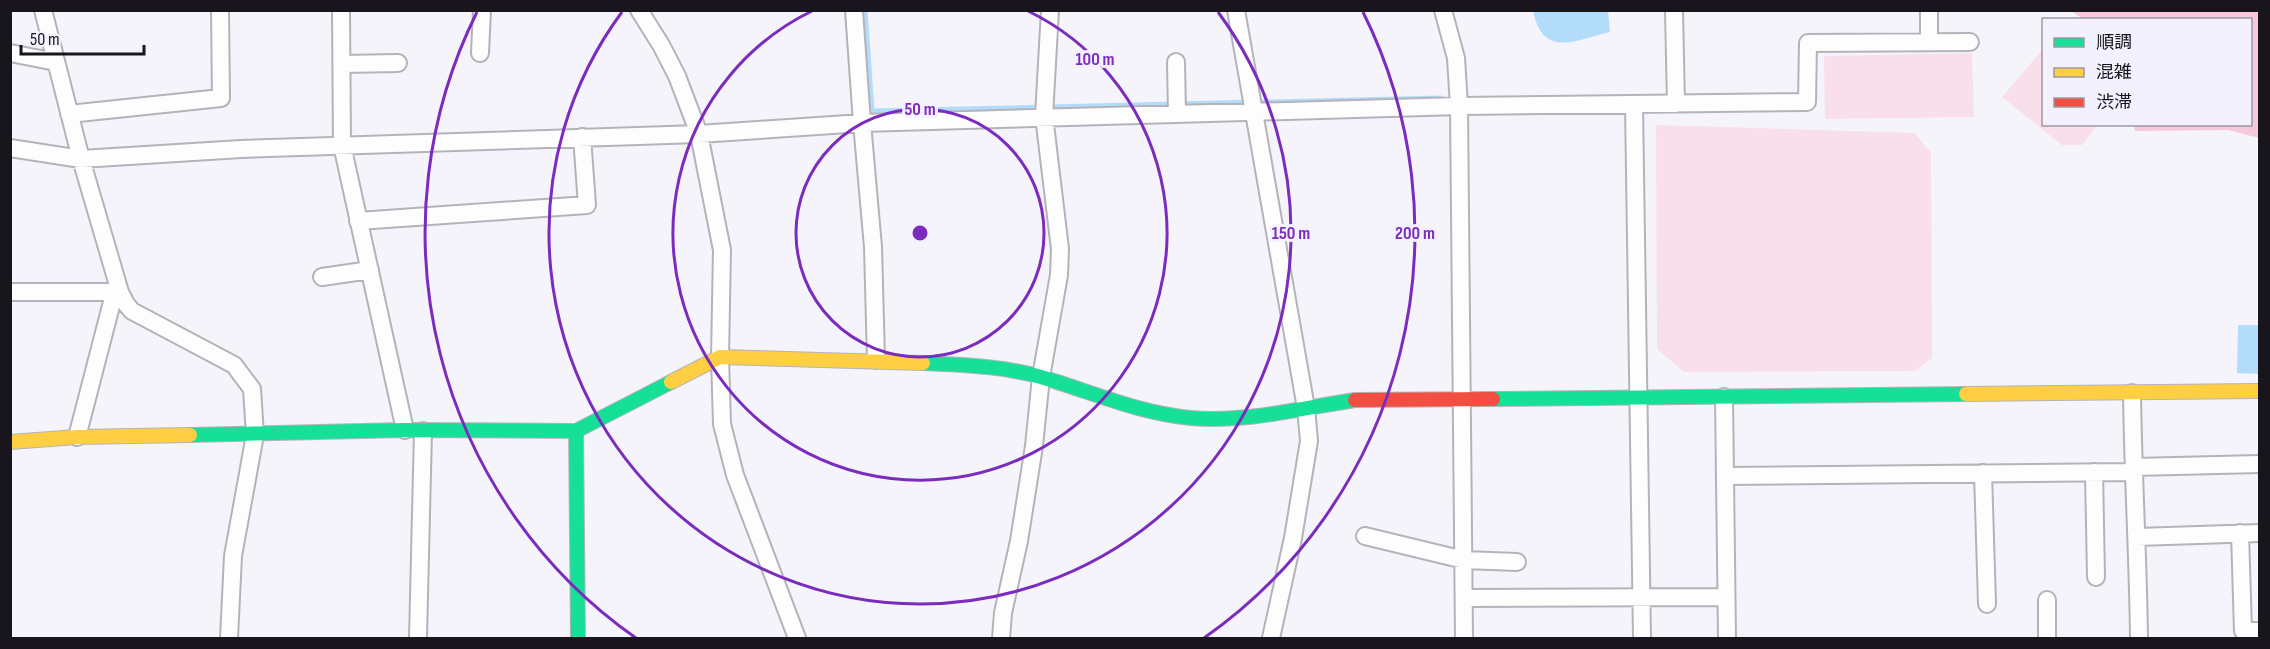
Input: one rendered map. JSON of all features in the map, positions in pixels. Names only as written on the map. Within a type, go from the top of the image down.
[{"type":"street","points":[[42,10],[81,159],[120,292],[126,304],[132,311],[234,365],[252,389],[255,435],[233,556],[229,639]]},
{"type":"street","points":[[69,114],[221,98],[220,10]]},
{"type":"street","points":[[341,10],[342,146],[405,430]]},
{"type":"street","points":[[480,53],[482,10]]},
{"type":"street","points":[[639,10],[677,76],[699,134],[722,250],[720,357],[722,424],[729,457],[796,639]]},
{"type":"street","points":[[854,10],[873,247],[876,360]]},
{"type":"street","points":[[1001,639],[1019,541],[1032,458],[1041,377],[1059,275],[1060,249],[1044,116],[1050,10]]},
{"type":"street","points":[[1236,10],[1306,408],[1309,441],[1293,537],[1270,639]]},
{"type":"street","points":[[1443,10],[1456,58],[1459,106],[1464,639]]},
{"type":"street","points":[[1674,10],[1676,104]]},
{"type":"street","points":[[1929,10],[1929,42]]},
{"type":"street","points":[[10,148],[81,159],[342,146],[699,134],[862,123],[1044,116],[1459,106],[1807,102],[1808,43],[1970,42]]},
{"type":"street","points":[[10,53],[56,62]]},
{"type":"street","points":[[1176,62],[1177,114]]},
{"type":"street","points":[[342,64],[398,63]]},
{"type":"street","points":[[1634,105],[1642,639]]},
{"type":"street","points":[[358,221],[587,205],[582,137]]},
{"type":"street","points":[[322,277],[370,270]]},
{"type":"street","points":[[10,292],[120,292]]},
{"type":"street","points":[[77,436],[112,302],[120,292]]},
{"type":"street","points":[[10,442],[77,436],[255,435],[405,430],[576,431],[720,357],[876,360],[996,367],[1041,377],[1118,404],[1190,418],[1227,419],[1356,400],[2259,391]]},
{"type":"street","points":[[2132,393],[2139,639]]},
{"type":"street","points":[[1724,397],[1727,639]]},
{"type":"street","points":[[418,639],[423,430]]},
{"type":"street","points":[[576,431],[578,639]]},
{"type":"street","points":[[1725,476],[2094,472],[2259,464]]},
{"type":"street","points":[[2094,472],[2096,577]]},
{"type":"street","points":[[1983,473],[1987,604]]},
{"type":"street","points":[[2240,533],[2243,631],[2259,631]]},
{"type":"street","points":[[2137,537],[2259,533]]},
{"type":"street","points":[[1365,536],[1464,561],[1517,561]]},
{"type":"street","points":[[1464,598],[1726,597]]},
{"type":"street","points":[[2047,600],[2047,639]]},
{"type":"shaded area","points":[[2071,11],[2259,11],[2259,138],[2228,130],[2135,131],[2134,126],[2252,126],[2252,18],[2082,18]]},
{"type":"shaded area","points":[[2042,50],[2042,126],[2096,126],[2082,145],[2062,145],[2002,97]]},
{"type":"shaded area","points":[[1972,53],[1974,117],[1825,119],[1824,56]]},
{"type":"shaded area","points":[[1656,125],[1914,133],[1931,152],[1932,358],[1915,371],[1684,372],[1657,349]]},
{"type":"water","points":[[1533,11],[1608,11],[1610,32],[1573,42],[1553,41],[1544,36]]},
{"type":"water","points":[[2238,325],[2259,325],[2259,374],[2237,373]]},
{"type":"waterway","points":[[865,10],[872,111],[1441,98]]},
{"type":"traffic: fast","points":[[923,363],[1027,373],[1152,412],[1191,418],[1253,417],[1355,400]]},
{"type":"traffic: fast","points":[[190,435],[405,430],[576,431],[671,382]]},
{"type":"traffic: fast","points":[[1493,399],[1966,394]]},
{"type":"traffic: fast","points":[[576,431],[578,638]]},
{"type":"traffic: slow","points":[[671,382],[720,357],[923,363]]},
{"type":"traffic: slow","points":[[1966,394],[2260,391]]},
{"type":"traffic: slow","points":[[10,442],[77,437],[190,435]]},
{"type":"traffic: jam","points":[[1355,400],[1493,399]]}]
